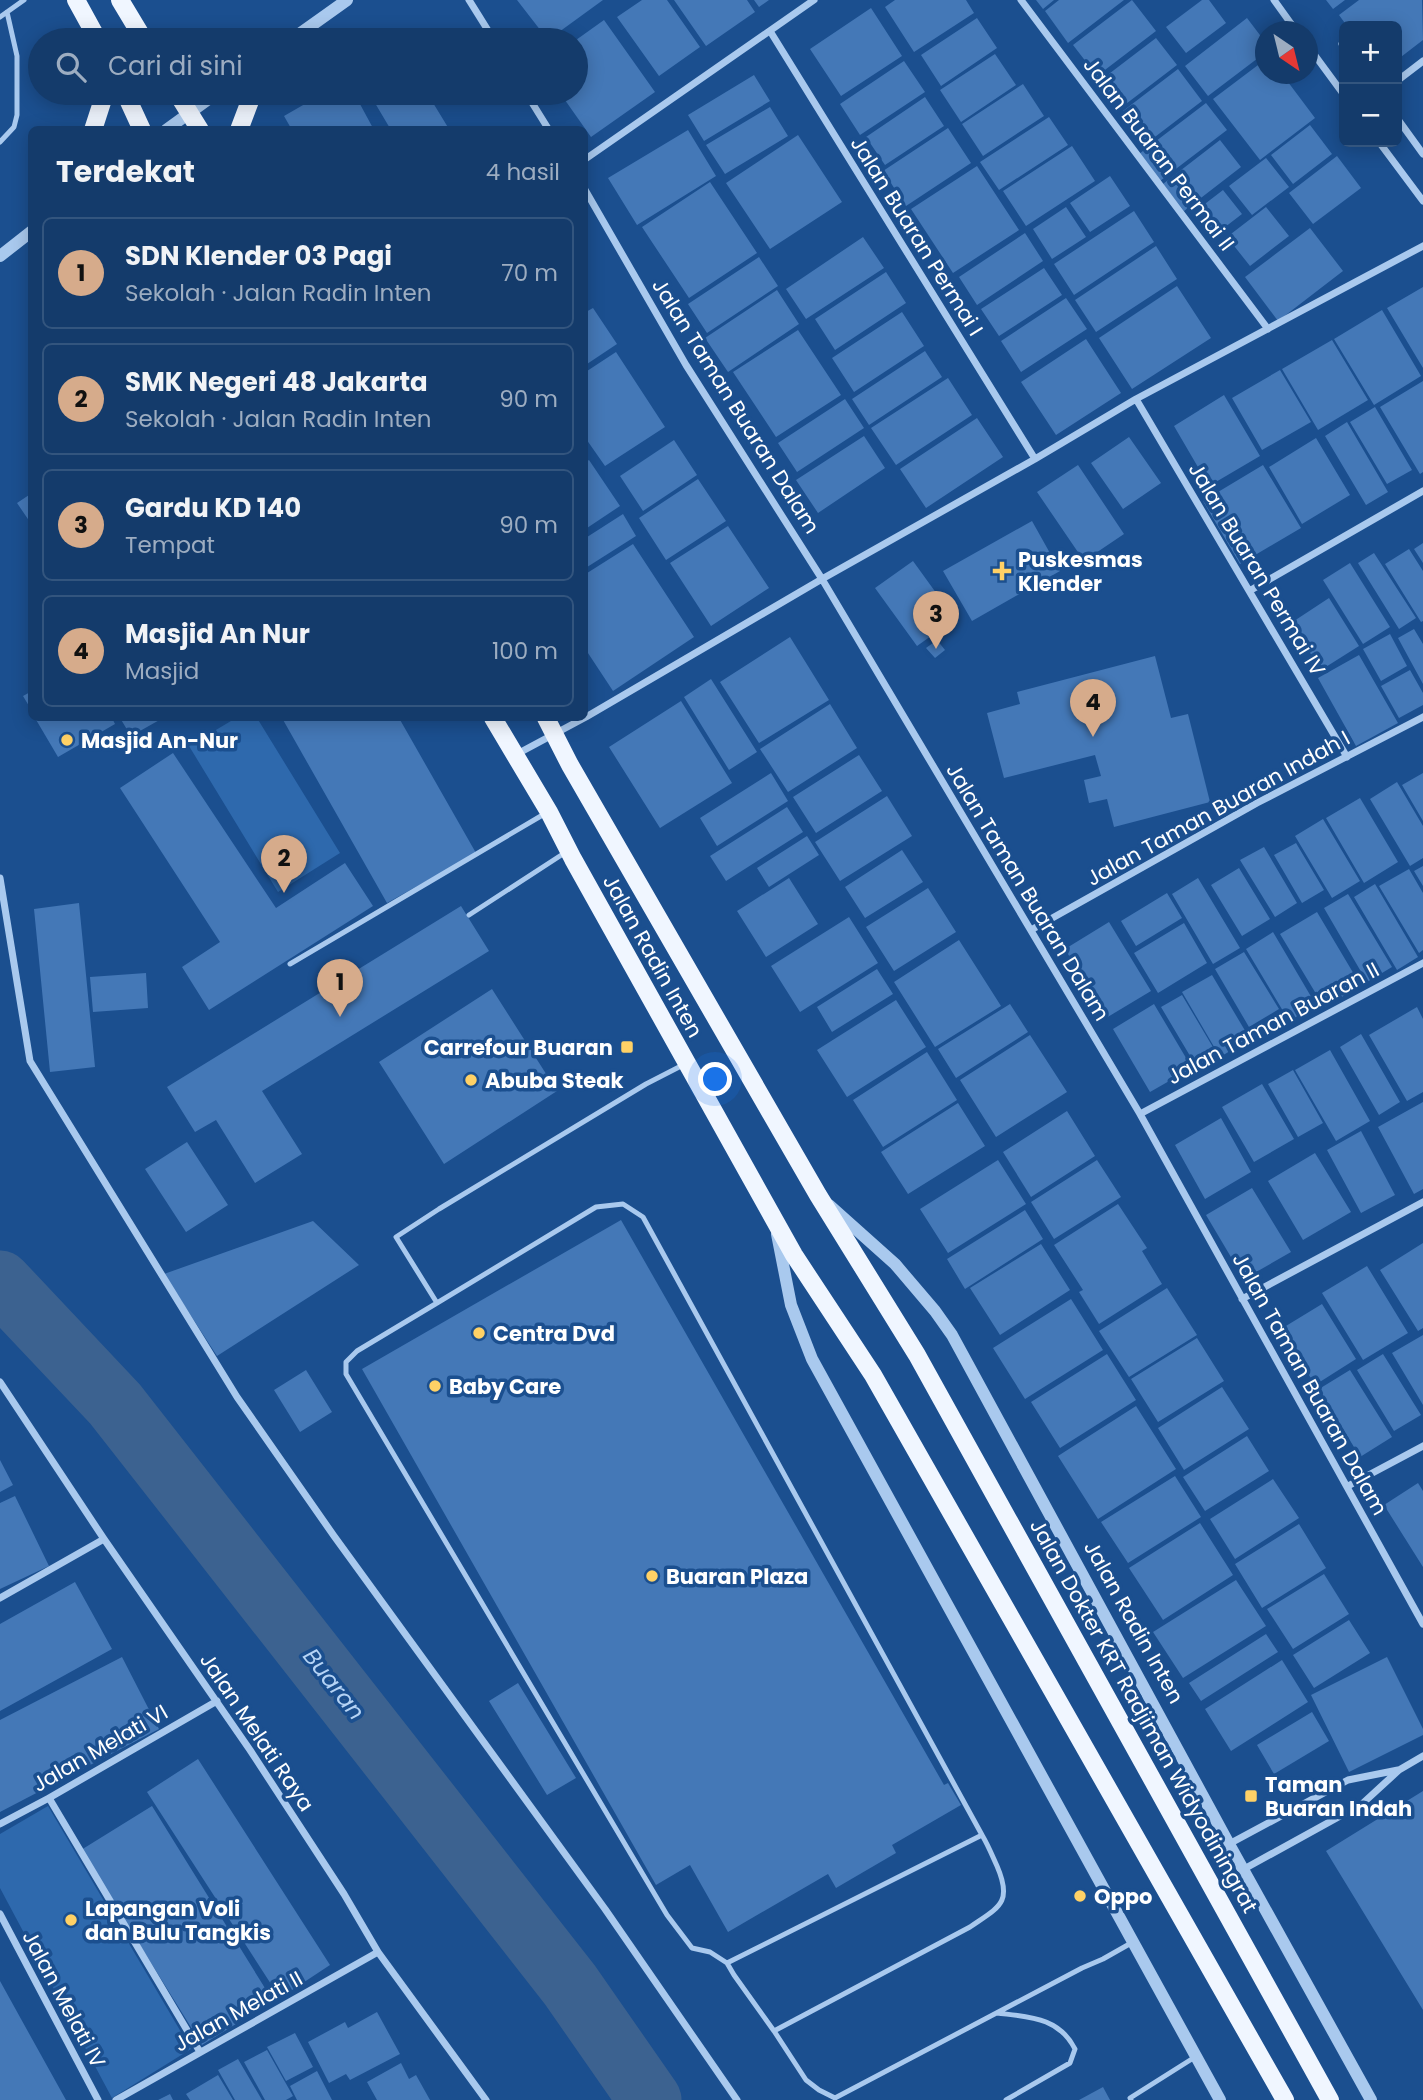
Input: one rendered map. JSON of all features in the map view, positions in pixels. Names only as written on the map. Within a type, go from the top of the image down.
[{"type":"main road","points":[[76,0],[91,28]]},
{"type":"main road","points":[[120,0],[137,28]]},
{"type":"main road","points":[[94,126],[101,105]]},
{"type":"main road","points":[[131,105],[140,126]]},
{"type":"main road","points":[[184,105],[197,126]]},
{"type":"main road","points":[[241,126],[248,105]]},
{"type":"main road","name":"Jalan Radin Inten","points":[[495,721],[549,812],[568,851],[794,1255],[873,1376],[1286,2100]]},
{"type":"main road","name":"Jalan Radin Inten","points":[[550,726],[818,1195],[917,1355]]},
{"type":"main road","name":"Jalan Dokter KRT Radjiman Widyodiningrat","points":[[917,1355],[1330,2100]]},
{"type":"street","points":[[308,28],[346,0]]},
{"type":"street","points":[[469,0],[486,28]]},
{"type":"street","points":[[588,157],[814,0]]},
{"type":"street","name":"Jalan Buaran Permai II","points":[[1021,0],[1268,328]]},
{"type":"street","points":[[1274,0],[1289,21]]},
{"type":"street","name":"Jalan Buaran Permai I","points":[[770,31],[1035,459]]},
{"type":"street","points":[[1318,61],[1339,89]]},
{"type":"street","points":[[1402,77],[1423,61]]},
{"type":"street","points":[[171,126],[200,105]]},
{"type":"street","points":[[533,105],[547,126]]},
{"type":"street","points":[[1402,125],[1423,154]]},
{"type":"street","points":[[1383,147],[1423,201]]},
{"type":"street","name":"Jalan Taman Buaran Dalam","points":[[588,195],[687,365],[821,579],[1140,1114],[1423,1624]]},
{"type":"street","points":[[0,256],[28,234]]},
{"type":"street","points":[[588,716],[1136,399],[1423,246]]},
{"type":"street","name":"Jalan Buaran Permai IV","points":[[1136,399],[1348,757]]},
{"type":"street","points":[[1251,590],[1423,491]]},
{"type":"street","name":"Jalan Taman Buaran Indah I","points":[[1031,930],[1257,803],[1423,717]]},
{"type":"street","points":[[516,755],[550,726],[570,721]]},
{"type":"street","points":[[0,878],[30,1060],[237,1397],[334,1536],[605,1909],[737,2100]]},
{"type":"street","name":"Jalan Taman Buaran II","points":[[1140,1114],[1423,963]]},
{"type":"street","name":"Jalan Radin Inten","points":[[818,1195],[895,1264],[952,1335],[1371,2100]]},
{"type":"street","points":[[1242,1299],[1423,1202]]},
{"type":"street","name":"Jalan Radin Inten","points":[[774,1216],[791,1305],[812,1359],[1220,2100]]},
{"type":"street","name":"Jalan Melati Raya","points":[[0,1382],[344,1894],[377,1952],[486,2100]]},
{"type":"street","points":[[1348,1486],[1423,1446]]},
{"type":"street","points":[[0,1598],[104,1539]]},
{"type":"street","name":"Jalan Melati VI","points":[[0,1824],[216,1701]]},
{"type":"street","points":[[1244,1869],[1362,1804],[1399,1770],[1423,1756]]},
{"type":"street","points":[[1229,1844],[1348,1780],[1399,1770]]},
{"type":"street","points":[[49,1798],[200,2052]]},
{"type":"street","name":"Jalan Melati IV","points":[[0,1914],[98,2100]]},
{"type":"street","name":"Jalan Melati II","points":[[116,2100],[377,1952]]},
{"type":"lane","points":[[0,17],[24,0]]},
{"type":"lane","points":[[0,142],[14,127],[17,116],[17,56],[7,12]]},
{"type":"lane","points":[[290,964],[549,812]]},
{"type":"lane","points":[[469,915],[568,851]]},
{"type":"lane","points":[[437,1303],[396,1237],[686,1063]]},
{"type":"lane","points":[[774,2031],[970,1927],[995,1909],[1005,1896],[1005,1884],[982,1835],[643,1217],[623,1204],[596,1207],[357,1351],[346,1362],[346,1374],[667,1915],[692,1948],[710,1952],[727,1963],[806,2080],[835,2098],[1133,1942]]},
{"type":"lane","points":[[727,1963],[982,1835]]},
{"type":"lane","points":[[997,2013],[1042,2018],[1069,2036],[1075,2049],[1070,2063],[1006,2100]]},
{"type":"lane","points":[[1131,2100],[1130,2098],[1195,2057]]},
{"type":"shaded area","points":[[231,721],[259,721],[340,853],[278,892],[189,746]]},
{"type":"shaded area","points":[[48,1806],[191,2049],[112,2098],[0,1888],[0,1834]]},
{"type":"building","points":[[517,0],[603,0],[564,28],[539,28]]},
{"type":"building","points":[[642,0],[667,0],[700,47],[659,76],[617,17]]},
{"type":"building","points":[[674,0],[747,0],[755,12],[706,46]]},
{"type":"building","points":[[754,0],[769,0],[759,7]]},
{"type":"building","points":[[895,0],[966,0],[974,13],[914,52],[885,7]]},
{"type":"building","points":[[1036,0],[1054,0],[1043,9]]},
{"type":"building","points":[[1059,0],[1124,0],[1068,43],[1045,11]]},
{"type":"building","points":[[1132,0],[1156,31],[1097,76],[1073,45]]},
{"type":"building","points":[[1202,0],[1209,0],[1226,23],[1186,53],[1166,27]]},
{"type":"building","points":[[1326,0],[1345,0],[1333,9]]},
{"type":"building","points":[[1359,0],[1422,0],[1423,40],[1402,56],[1402,21],[1343,21],[1339,15]]},
{"type":"building","points":[[871,8],[902,56],[841,96],[810,49]]},
{"type":"building","points":[[977,18],[997,48],[941,86],[921,55]]},
{"type":"building","points":[[1247,18],[1255,29],[1255,60],[1208,96],[1185,66]]},
{"type":"building","points":[[604,20],[655,92],[591,137],[588,126],[583,126],[568,105],[588,105],[588,31]]},
{"type":"building","points":[[1156,38],[1177,65],[1118,110],[1097,83]]},
{"type":"building","points":[[995,54],[1016,85],[961,122],[940,90]]},
{"type":"building","points":[[904,61],[925,92],[860,135],[840,104]]},
{"type":"building","points":[[1255,67],[1255,84],[1290,84],[1315,118],[1260,160],[1213,99]]},
{"type":"building","points":[[1178,69],[1202,101],[1147,143],[1123,111]]},
{"type":"building","points":[[754,75],[770,101],[704,141],[688,115]]},
{"type":"building","points":[[1023,84],[1044,116],[983,156],[962,124]]},
{"type":"building","points":[[925,97],[944,126],[885,165],[866,137]]},
{"type":"building","points":[[1206,103],[1227,130],[1160,181],[1139,154]]},
{"type":"building","points":[[303,105],[360,105],[372,126],[290,126],[284,116]]},
{"type":"building","points":[[376,105],[434,105],[447,126],[389,126]]},
{"type":"building","points":[[770,107],[788,136],[725,174],[706,145]]},
{"type":"building","points":[[1049,117],[1068,145],[999,190],[980,162]]},
{"type":"building","points":[[1310,125],[1332,154],[1293,184],[1271,155]]},
{"type":"building","points":[[948,128],[971,163],[906,206],[883,171]]},
{"type":"building","points":[[688,130],[716,176],[637,225],[608,178]]},
{"type":"building","points":[[798,135],[842,202],[770,249],[726,183]]},
{"type":"building","points":[[1220,140],[1241,167],[1184,211],[1163,184]]},
{"type":"building","points":[[1072,146],[1095,181],[1026,226],[1003,191]]},
{"type":"building","points":[[1337,156],[1361,188],[1313,224],[1289,193]]},
{"type":"building","points":[[1266,158],[1289,187],[1252,215],[1229,186]]},
{"type":"building","points":[[977,166],[1019,230],[953,273],[911,209]]},
{"type":"building","points":[[1110,176],[1130,206],[1090,232],[1070,203]]},
{"type":"building","points":[[710,182],[757,253],[689,298],[642,227]]},
{"type":"building","points":[[1223,190],[1242,214],[1216,234],[1197,210]]},
{"type":"building","points":[[1066,207],[1086,237],[1052,259],[1033,229]]},
{"type":"building","points":[[1266,207],[1289,236],[1250,266],[1227,237]]},
{"type":"building","points":[[1134,211],[1154,242],[1074,295],[1054,264]]},
{"type":"building","points":[[1310,228],[1343,271],[1278,321],[1245,277]]},
{"type":"building","points":[[1025,233],[1043,261],[977,305],[959,277]]},
{"type":"building","points":[[863,237],[884,268],[806,319],[786,289]]},
{"type":"building","points":[[1156,246],[1177,279],[1096,332],[1075,300]]},
{"type":"building","points":[[759,257],[778,286],[707,333],[688,304]]},
{"type":"building","points":[[1044,268],[1062,295],[999,336],[981,309]]},
{"type":"building","points":[[886,272],[906,303],[835,350],[815,319]]},
{"type":"building","points":[[1177,286],[1211,338],[1132,389],[1099,338]]},
{"type":"building","points":[[1423,287],[1423,368],[1387,308]]},
{"type":"building","points":[[777,290],[799,324],[728,372],[705,338]]},
{"type":"building","points":[[1066,298],[1087,329],[1021,372],[1001,341]]},
{"type":"building","points":[[593,308],[617,344],[588,363],[588,311]]},
{"type":"building","points":[[1382,310],[1421,376],[1374,405],[1334,339]]},
{"type":"building","points":[[902,312],[924,346],[854,392],[832,358]]},
{"type":"building","points":[[798,330],[841,395],[776,437],[733,372]]},
{"type":"building","points":[[1086,339],[1121,393],[1056,435],[1021,382]]},
{"type":"building","points":[[1332,340],[1368,400],[1318,430],[1282,369]]},
{"type":"building","points":[[925,351],[942,377],[869,425],[852,399]]},
{"type":"building","points":[[616,352],[665,427],[605,466],[588,442],[588,370]]},
{"type":"building","points":[[1280,370],[1311,422],[1262,450],[1232,398]]},
{"type":"building","points":[[948,378],[972,415],[896,465],[871,428]]},
{"type":"building","points":[[1423,381],[1423,472],[1420,474],[1380,407]]},
{"type":"building","points":[[1224,395],[1260,456],[1209,486],[1174,426]]},
{"type":"building","points":[[845,399],[864,428],[797,472],[778,443]]},
{"type":"building","points":[[1375,407],[1412,470],[1387,484],[1350,422]]},
{"type":"building","points":[[977,418],[1003,457],[926,508],[900,469]]},
{"type":"building","points":[[1347,422],[1388,492],[1366,505],[1325,436]]},
{"type":"building","points":[[864,436],[885,468],[818,513],[796,480]]},
{"type":"building","points":[[1129,437],[1161,483],[1123,509],[1091,463]]},
{"type":"building","points":[[1316,438],[1350,495],[1302,524],[1269,467]]},
{"type":"building","points":[[674,440],[697,475],[643,511],[620,476]]},
{"type":"building","points":[[588,461],[620,506],[588,527]]},
{"type":"building","points":[[1078,465],[1124,534],[1084,561],[1037,492]]},
{"type":"building","points":[[1263,465],[1301,528],[1240,564],[1203,501]]},
{"type":"building","points":[[698,479],[726,521],[666,560],[639,518]]},
{"type":"building","points":[[28,496],[28,519],[17,503]]},
{"type":"building","points":[[623,514],[636,536],[588,566],[588,536]]},
{"type":"building","name":"Puskesmas Klender","points":[[1032,521],[1060,571],[972,621],[943,571]]},
{"type":"building","points":[[728,526],[769,588],[711,626],[670,563]]},
{"type":"building","points":[[1423,543],[1423,563],[1414,549]]},
{"type":"building","points":[[633,544],[694,637],[613,691],[588,653],[588,572]]},
{"type":"building","points":[[1409,549],[1423,571],[1421,622],[1385,564]]},
{"type":"building","points":[[1374,553],[1416,618],[1399,629],[1358,563]]},
{"type":"building","points":[[913,561],[955,619],[917,646],[875,588]]},
{"type":"building","points":[[1350,563],[1390,627],[1363,644],[1323,580]]},
{"type":"building","points":[[1329,598],[1359,646],[1321,670],[1291,623]]},
{"type":"building","points":[[1414,629],[1423,644],[1423,684],[1398,638]]},
{"type":"building","points":[[1390,634],[1407,666],[1381,681],[1363,649]]},
{"type":"building","points":[[790,637],[829,700],[759,743],[720,682]]},
{"type":"building","points":[[937,640],[945,650],[935,658],[926,648]]},
{"type":"building","points":[[1359,655],[1398,723],[1356,746],[1318,678]]},
{"type":"building","points":[[1155,656],[1171,718],[1188,714],[1210,802],[1114,827],[1107,799],[1089,803],[1084,780],[1101,776],[1095,755],[1004,778],[987,713],[1020,704],[1017,692]]},
{"type":"building","points":[[1410,670],[1423,693],[1423,705],[1399,718],[1381,686]]},
{"type":"building","points":[[711,679],[757,752],[729,770],[684,697]]},
{"type":"building","points":[[681,701],[732,783],[660,828],[609,747]]},
{"type":"building","points":[[830,704],[857,748],[788,792],[760,749]]},
{"type":"building","name":"Masjid An-Nur","points":[[37,721],[114,721],[115,724],[58,757]]},
{"type":"building","points":[[122,721],[158,721],[131,736]]},
{"type":"building","points":[[284,721],[401,721],[476,853],[387,903]]},
{"type":"building","points":[[173,753],[276,908],[345,863],[373,906],[209,1010],[182,967],[220,942],[120,788]]},
{"type":"building","points":[[859,755],[882,791],[816,833],[793,797]]},
{"type":"building","points":[[771,773],[788,801],[717,846],[700,818]]},
{"type":"building","points":[[1423,773],[1423,821],[1402,785]]},
{"type":"building","points":[[1397,782],[1423,826],[1423,858],[1410,866],[1370,799]]},
{"type":"building","points":[[887,796],[912,836],[840,881],[815,842]]},
{"type":"building","points":[[1360,798],[1398,862],[1364,883],[1326,818]]},
{"type":"building","points":[[787,807],[803,832],[726,881],[710,856]]},
{"type":"building","points":[[1323,819],[1360,881],[1332,898],[1295,836]]},
{"type":"building","points":[[807,836],[819,855],[769,887],[757,868]]},
{"type":"building","points":[[1296,843],[1324,890],[1302,903],[1274,855]]},
{"type":"building","points":[[1264,847],[1297,903],[1275,917],[1240,860]]},
{"type":"building","points":[[902,850],[923,882],[865,918],[845,887]]},
{"type":"building","points":[[1423,866],[1423,886],[1414,871]]},
{"type":"building","points":[[1239,868],[1270,919],[1242,936],[1211,885]]},
{"type":"building","points":[[1409,869],[1423,893],[1423,950],[1419,953],[1379,886]]},
{"type":"building","points":[[789,878],[818,924],[766,957],[737,911]]},
{"type":"building","points":[[1198,878],[1240,948],[1213,964],[1172,894]]},
{"type":"building","points":[[1375,884],[1418,957],[1397,970],[1354,897]]},
{"type":"building","points":[[928,888],[956,932],[894,971],[866,927]]},
{"type":"building","points":[[1167,893],[1182,918],[1136,946],[1121,921]]},
{"type":"building","points":[[1348,894],[1392,967],[1367,982],[1324,908]]},
{"type":"building","points":[[79,903],[95,1067],[50,1072],[34,909]]},
{"type":"building","points":[[461,906],[489,951],[262,1091],[302,1154],[255,1183],[216,1120],[195,1132],[167,1087]]},
{"type":"building","points":[[1317,912],[1361,986],[1324,1007],[1280,934]]},
{"type":"building","points":[[849,917],[878,963],[800,1012],[771,966]]},
{"type":"building","points":[[1109,922],[1151,991],[1106,1018],[1065,949]]},
{"type":"building","points":[[1184,923],[1207,963],[1158,993],[1134,953]]},
{"type":"building","points":[[1273,932],[1316,1005],[1289,1021],[1246,949]]},
{"type":"building","points":[[959,940],[1001,1006],[935,1047],[894,982]]},
{"type":"building","points":[[1244,952],[1279,1009],[1249,1027],[1215,969]]},
{"type":"building","points":[[877,969],[893,994],[832,1032],[817,1007]]},
{"type":"building","points":[[146,973],[148,1008],[93,1012],[90,977]]},
{"type":"building","points":[[1212,975],[1250,1039],[1220,1057],[1182,992]]},
{"type":"building","points":[[492,989],[557,1091],[444,1164],[379,1062]]},
{"type":"building","points":[[1182,995],[1217,1054],[1196,1066],[1161,1007]]},
{"type":"building","points":[[896,1000],[926,1047],[847,1097],[817,1050]]},
{"type":"building","points":[[1010,1004],[1028,1032],[956,1078],[938,1049]]},
{"type":"building","points":[[1154,1004],[1192,1068],[1150,1092],[1113,1029]]},
{"type":"building","points":[[1417,1007],[1423,1019],[1423,1092],[1407,1101],[1369,1035]]},
{"type":"building","points":[[1361,1034],[1400,1102],[1379,1115],[1340,1047]]},
{"type":"building","points":[[1030,1035],[1067,1092],[996,1137],[960,1080]]},
{"type":"building","points":[[1330,1050],[1370,1121],[1336,1141],[1295,1070]]},
{"type":"building","points":[[927,1052],[957,1100],[883,1147],[853,1100]]},
{"type":"building","points":[[1293,1070],[1323,1123],[1298,1137],[1268,1084]]},
{"type":"building","points":[[1262,1084],[1294,1139],[1254,1162],[1222,1107]]},
{"type":"building","points":[[1423,1102],[1423,1189],[1414,1194],[1378,1127]]},
{"type":"building","points":[[958,1103],[985,1146],[908,1194],[881,1152]]},
{"type":"building","points":[[1067,1111],[1095,1156],[1031,1197],[1003,1152]]},
{"type":"building","points":[[1221,1118],[1251,1172],[1205,1199],[1175,1145]]},
{"type":"building","points":[[1361,1131],[1395,1195],[1361,1213],[1327,1150]]},
{"type":"building","points":[[187,1142],[228,1205],[186,1232],[145,1169]]},
{"type":"building","points":[[1315,1153],[1351,1212],[1303,1240],[1268,1181]]},
{"type":"building","points":[[998,1160],[1026,1204],[948,1253],[920,1209]]},
{"type":"building","points":[[1097,1160],[1121,1197],[1054,1239],[1031,1202]]},
{"type":"building","points":[[1252,1188],[1291,1252],[1244,1279],[1206,1215]]},
{"type":"building","points":[[1118,1204],[1147,1248],[1142,1251],[1162,1284],[1099,1324],[1079,1292],[1083,1290],[1054,1245]]},
{"type":"building","points":[[1025,1210],[1043,1239],[965,1289],[947,1259]]},
{"type":"building","name":"Buaran Plaza","points":[[621,1220],[944,1785],[948,1783],[961,1805],[892,1845],[896,1853],[836,1888],[828,1874],[728,1932],[690,1865],[656,1885],[362,1369]]},
{"type":"building","points":[[313,1221],[359,1265],[217,1356],[164,1274]]},
{"type":"building","points":[[1423,1243],[1423,1328],[1418,1331],[1380,1270]]},
{"type":"building","points":[[1041,1244],[1070,1290],[1000,1335],[970,1288]]},
{"type":"building","points":[[1367,1266],[1408,1333],[1363,1360],[1322,1293]]},
{"type":"building","points":[[1167,1288],[1197,1335],[1129,1377],[1099,1331]]},
{"type":"building","points":[[1071,1299],[1103,1350],[1025,1399],[993,1348]]},
{"type":"building","points":[[1322,1304],[1356,1359],[1315,1385],[1281,1329]]},
{"type":"building","points":[[1423,1335],[1423,1405],[1392,1353]]},
{"type":"building","points":[[1197,1338],[1224,1381],[1158,1422],[1131,1379]]},
{"type":"building","points":[[1107,1354],[1136,1400],[1060,1448],[1031,1402]]},
{"type":"building","points":[[1383,1354],[1421,1415],[1394,1431],[1357,1370]]},
{"type":"building","points":[[306,1370],[332,1412],[300,1432],[274,1390]]},
{"type":"building","points":[[1350,1370],[1392,1437],[1360,1457],[1319,1389]]},
{"type":"building","points":[[1222,1387],[1249,1429],[1184,1470],[1158,1428]]},
{"type":"building","points":[[1136,1406],[1176,1469],[1098,1519],[1058,1456]]},
{"type":"building","points":[[1247,1436],[1269,1471],[1205,1511],[1183,1477]]},
{"type":"building","points":[[0,1460],[13,1485],[0,1492]]},
{"type":"building","points":[[1175,1476],[1201,1517],[1128,1563],[1101,1522]]},
{"type":"building","points":[[1273,1479],[1299,1518],[1235,1559],[1210,1519]]},
{"type":"building","points":[[1418,1483],[1423,1491],[1423,1567],[1384,1505]]},
{"type":"building","points":[[15,1496],[49,1566],[0,1589],[0,1503]]},
{"type":"building","points":[[1200,1523],[1233,1575],[1163,1620],[1129,1568]]},
{"type":"building","points":[[1299,1524],[1326,1568],[1262,1608],[1235,1564]]},
{"type":"building","points":[[1324,1574],[1349,1614],[1293,1649],[1267,1609]]},
{"type":"building","points":[[1236,1580],[1266,1626],[1183,1678],[1153,1632]]},
{"type":"building","points":[[75,1582],[112,1649],[0,1711],[0,1624]]},
{"type":"building","points":[[1349,1620],[1370,1653],[1314,1688],[1293,1655]]},
{"type":"building","points":[[1266,1634],[1278,1652],[1201,1701],[1189,1683]]},
{"type":"building","points":[[122,1657],[159,1729],[0,1812],[0,1720]]},
{"type":"building","points":[[1387,1657],[1423,1729],[1423,1735],[1349,1772],[1311,1695]]},
{"type":"building","points":[[1282,1660],[1308,1702],[1231,1751],[1205,1709]]},
{"type":"building","points":[[518,1683],[576,1778],[547,1795],[489,1701]]},
{"type":"building","points":[[1312,1712],[1329,1741],[1274,1774],[1257,1745]]},
{"type":"building","points":[[198,1759],[330,1965],[280,1998],[147,1792]]},
{"type":"building","points":[[1423,1791],[1423,2010],[1326,1851]]},
{"type":"building","points":[[152,1806],[273,2001],[202,2045],[81,1850]]},
{"type":"building","points":[[0,1981],[21,2019],[66,2100],[0,2100]]},
{"type":"building","points":[[377,2012],[400,2054],[350,2080],[346,2074],[329,2083],[308,2042],[345,2022],[348,2028]]},
{"type":"building","points":[[295,2033],[313,2067],[286,2081],[267,2047]]},
{"type":"building","points":[[267,2050],[293,2096],[286,2100],[265,2100],[244,2062]]},
{"type":"building","points":[[238,2059],[262,2100],[235,2100],[218,2070]]},
{"type":"building","points":[[401,2063],[409,2079],[416,2075],[430,2100],[377,2100],[367,2082]]},
{"type":"building","points":[[317,2071],[332,2100],[297,2100],[290,2086]]},
{"type":"building","points":[[218,2075],[233,2100],[190,2100],[186,2094]]},
{"type":"building","points":[[1103,2087],[1110,2100],[1079,2100]]},
{"type":"building","points":[[170,2094],[173,2100],[158,2100]]},
{"type":"waterway","name":"Buaran","points":[[0,1282],[115,1404],[570,1985],[650,2100]]},
{"type":"place","name":"Puskesmas Klender","points":[[1002,571]]},
{"type":"place","name":"Gardu KD 140","points":[[936,649]]},
{"type":"place","name":"Masjid An Nur","points":[[1093,737]]},
{"type":"place","name":"Masjid An-Nur","points":[[67,740]]},
{"type":"place","name":"SMK Negeri 48 Jakarta","points":[[284,893]]},
{"type":"place","name":"SDN Klender 03 Pagi","points":[[340,1017]]},
{"type":"place","name":"Carrefour Buaran","points":[[627,1047]]},
{"type":"place","name":"Abuba Steak","points":[[471,1080]]},
{"type":"place","name":"Centra Dvd","points":[[479,1333]]},
{"type":"place","name":"Baby Care","points":[[435,1386]]},
{"type":"place","name":"Buaran Plaza","points":[[652,1576]]},
{"type":"place","name":"Taman Buaran Indah","points":[[1251,1796]]},
{"type":"place","name":"Oppo","points":[[1080,1896]]},
{"type":"place","name":"Lapangan Voli dan Bulu Tangkis","points":[[71,1920]]}]
